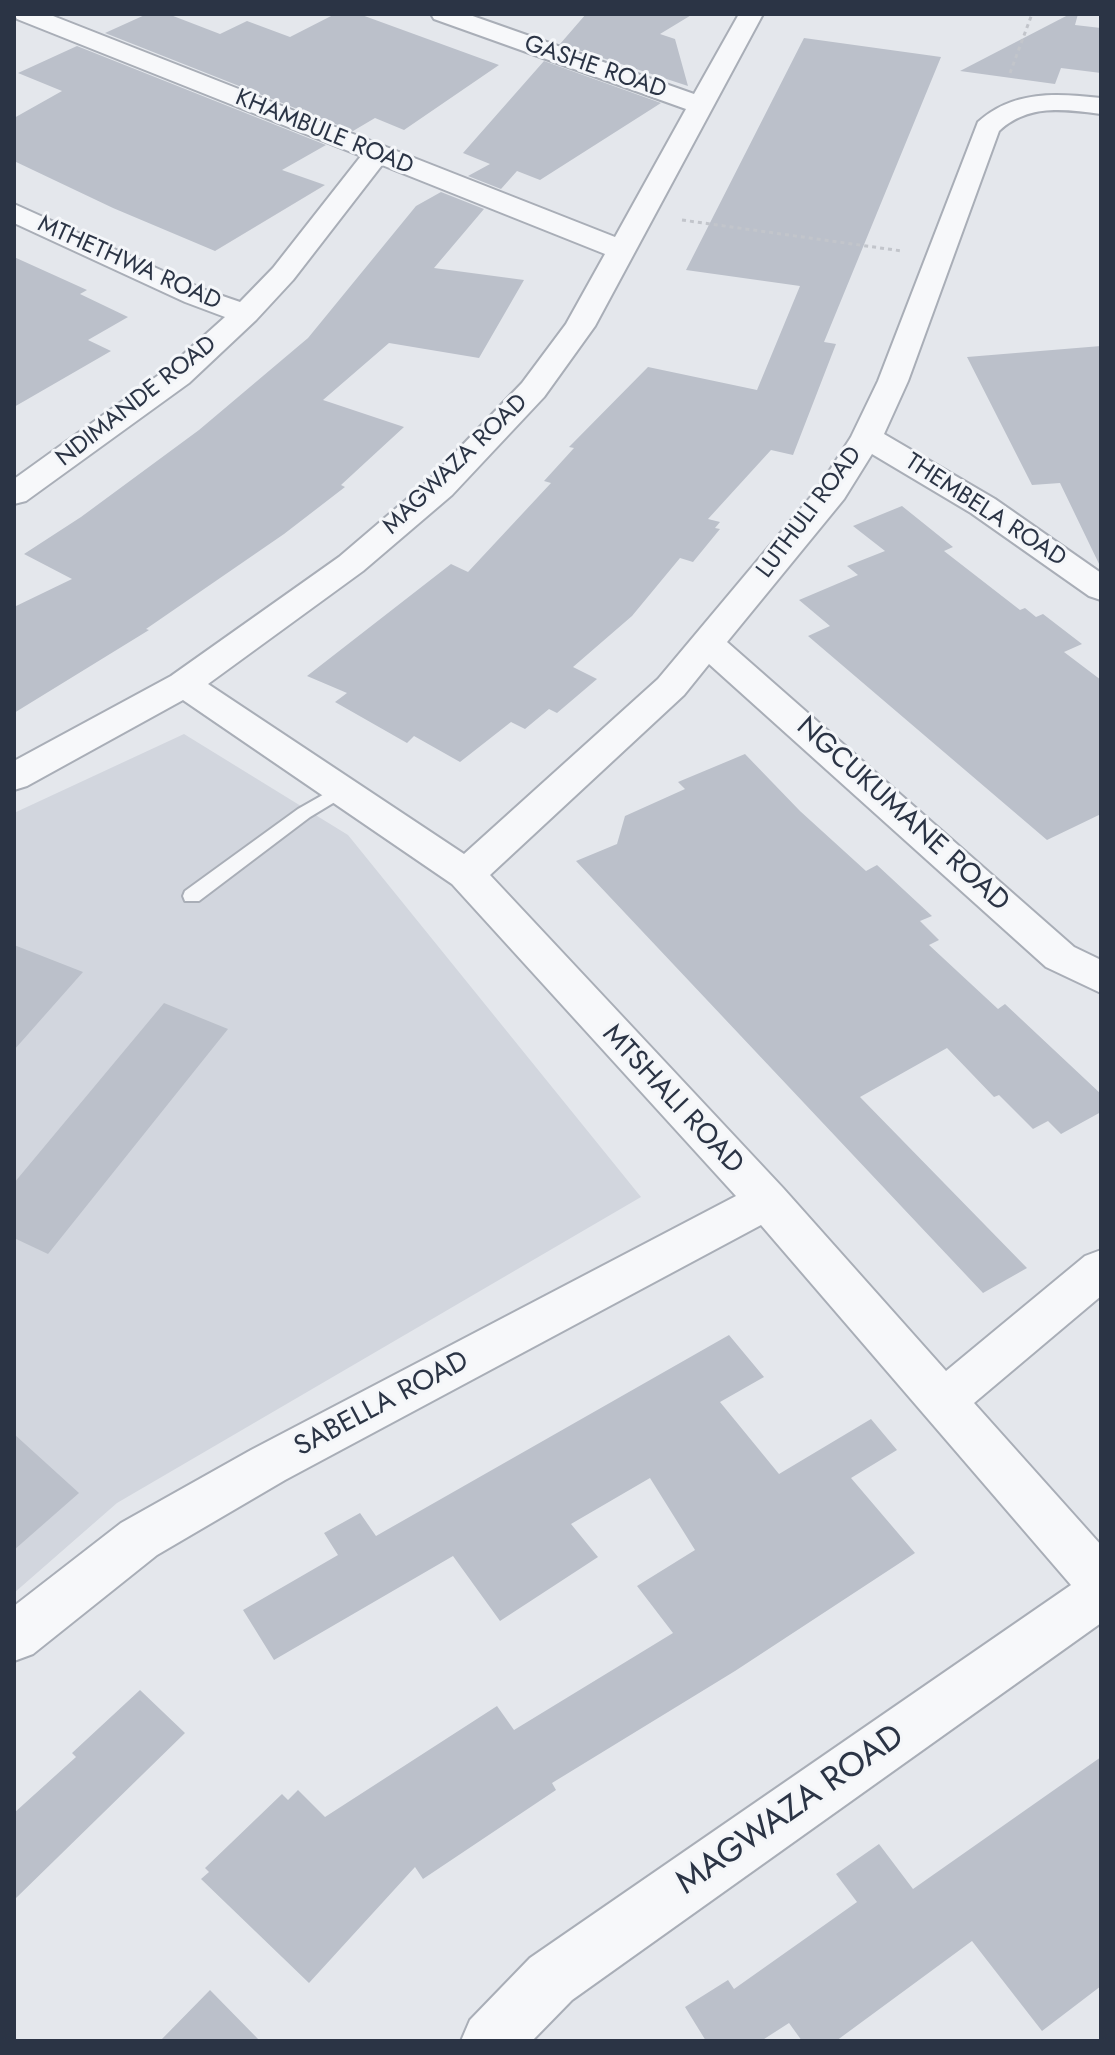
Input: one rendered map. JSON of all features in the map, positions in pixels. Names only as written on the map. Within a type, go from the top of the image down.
[{"type":"street","name":"KHAMBULE ROAD","points":[[26,14],[622,250]]},
{"type":"street","name":"GASHE ROAD","points":[[443,14],[701,105]]},
{"type":"street","name":"MAGWAZA ROAD","points":[[14,777],[184,684],[351,564],[440,488],[533,390],[580,326],[751,14]]},
{"type":"street","points":[[999,114],[1020,105],[1042,102],[1101,106]]},
{"type":"street","name":"LUTHULI ROAD","points":[[466,874],[671,687],[832,492],[867,437],[893,381],[987,128],[999,114]]},
{"type":"street","name":"NDIMANDE ROAD","points":[[18,488],[178,376],[245,314],[283,274],[376,155]]},
{"type":"street","name":"MTHETHWA ROAD","points":[[14,212],[195,296],[245,314]]},
{"type":"street","name":"THEMBELA ROAD","points":[[867,437],[983,506],[1101,589]]},
{"type":"street","name":"NGCUKUMANE ROAD","points":[[708,644],[1060,957],[1101,978]]},
{"type":"street","name":"MTSHALI ROAD","points":[[184,684],[466,874],[767,1201],[1101,1582]]},
{"type":"street","name":"SABELLA ROAD","points":[[14,1637],[139,1539],[268,1465],[767,1201]]},
{"type":"street","points":[[939,1397],[965,1384],[1101,1269]]},
{"type":"street","name":"MAGWAZA ROAD","points":[[491,2041],[551,1979],[1101,1593]]},
{"type":"lane","points":[[192,896],[304,813],[342,790]]},
{"type":"path","points":[[999,114],[1000,96],[1032,14]]},
{"type":"path","points":[[642,215],[939,256]]},
{"type":"shaded area","points":[[184,734],[348,835],[641,1197],[117,1503],[14,1593],[14,813]]},
{"type":"building","points":[[147,14],[168,14],[220,34],[247,21],[290,37],[335,14],[359,14],[499,65],[404,130],[375,118],[353,131],[105,33]]},
{"type":"building","points":[[586,14],[693,14],[660,34],[675,39],[688,86],[560,44]]},
{"type":"building","points":[[1070,14],[1078,14],[1075,25],[1101,28],[1101,73],[1061,68],[1055,84],[960,71]]},
{"type":"building","points":[[804,38],[941,57],[824,342],[836,344],[793,455],[771,450],[708,519],[720,522],[715,528],[720,529],[693,562],[680,558],[632,616],[573,667],[597,679],[557,713],[549,709],[525,729],[511,722],[460,762],[414,736],[407,743],[335,702],[347,693],[307,676],[451,564],[468,572],[551,483],[544,481],[574,448],[569,447],[648,367],[757,390],[800,286],[686,270]]},
{"type":"building","points":[[77,46],[326,145],[282,170],[325,185],[215,251],[113,208],[14,161],[14,118],[62,91],[18,73]]},
{"type":"building","points":[[544,61],[661,103],[540,180],[517,171],[501,189],[468,176],[490,164],[463,153]]},
{"type":"building","points":[[441,192],[484,209],[434,268],[524,280],[479,358],[389,343],[323,400],[404,427],[341,485],[345,487],[284,534],[146,629],[149,630],[14,713],[14,607],[72,579],[24,554],[81,517],[199,430],[308,338],[416,206]]},
{"type":"building","points":[[14,257],[87,290],[80,294],[128,317],[88,340],[111,351],[14,407]]},
{"type":"building","points":[[1101,346],[1101,568],[1060,483],[1032,485],[967,357]]},
{"type":"building","points":[[902,506],[953,547],[944,551],[1020,610],[1025,608],[1036,617],[1043,614],[1082,644],[1064,652],[1101,680],[1101,814],[1047,840],[808,636],[830,626],[799,600],[858,575],[847,566],[885,551],[853,526]]},
{"type":"building","points":[[745,754],[800,811],[866,871],[877,865],[932,916],[920,921],[939,940],[929,945],[998,1009],[1005,1004],[1101,1094],[1101,1112],[1061,1134],[1048,1121],[1033,1129],[999,1095],[994,1097],[947,1048],[860,1097],[1027,1268],[983,1293],[576,861],[617,844],[625,816],[685,789],[678,782]]},
{"type":"building","points":[[14,945],[83,972],[14,1050]]},
{"type":"building","points":[[164,1003],[228,1029],[48,1254],[14,1238],[14,1183]]},
{"type":"building","points":[[729,1335],[764,1377],[720,1402],[779,1474],[871,1419],[897,1450],[851,1478],[915,1553],[735,1671],[552,1783],[556,1790],[423,1879],[415,1867],[309,1983],[201,1879],[209,1872],[205,1868],[282,1794],[288,1800],[298,1790],[325,1817],[497,1706],[514,1730],[673,1633],[637,1586],[695,1550],[650,1478],[571,1524],[598,1557],[500,1621],[453,1556],[274,1660],[243,1610],[338,1555],[324,1533],[360,1513],[376,1536]]},
{"type":"building","points":[[14,1434],[79,1493],[14,1550]]},
{"type":"building","points":[[140,1690],[185,1733],[14,1900],[14,1813],[76,1757],[72,1753]]},
{"type":"building","points":[[1101,1757],[1101,1986],[1042,2031],[972,1941],[836,2041],[802,2041],[789,2023],[761,2041],[706,2041],[685,2007],[728,1980],[734,1989],[857,1902],[836,1874],[879,1844],[913,1889]]},
{"type":"building","points":[[210,1990],[260,2041],[160,2041]]}]
